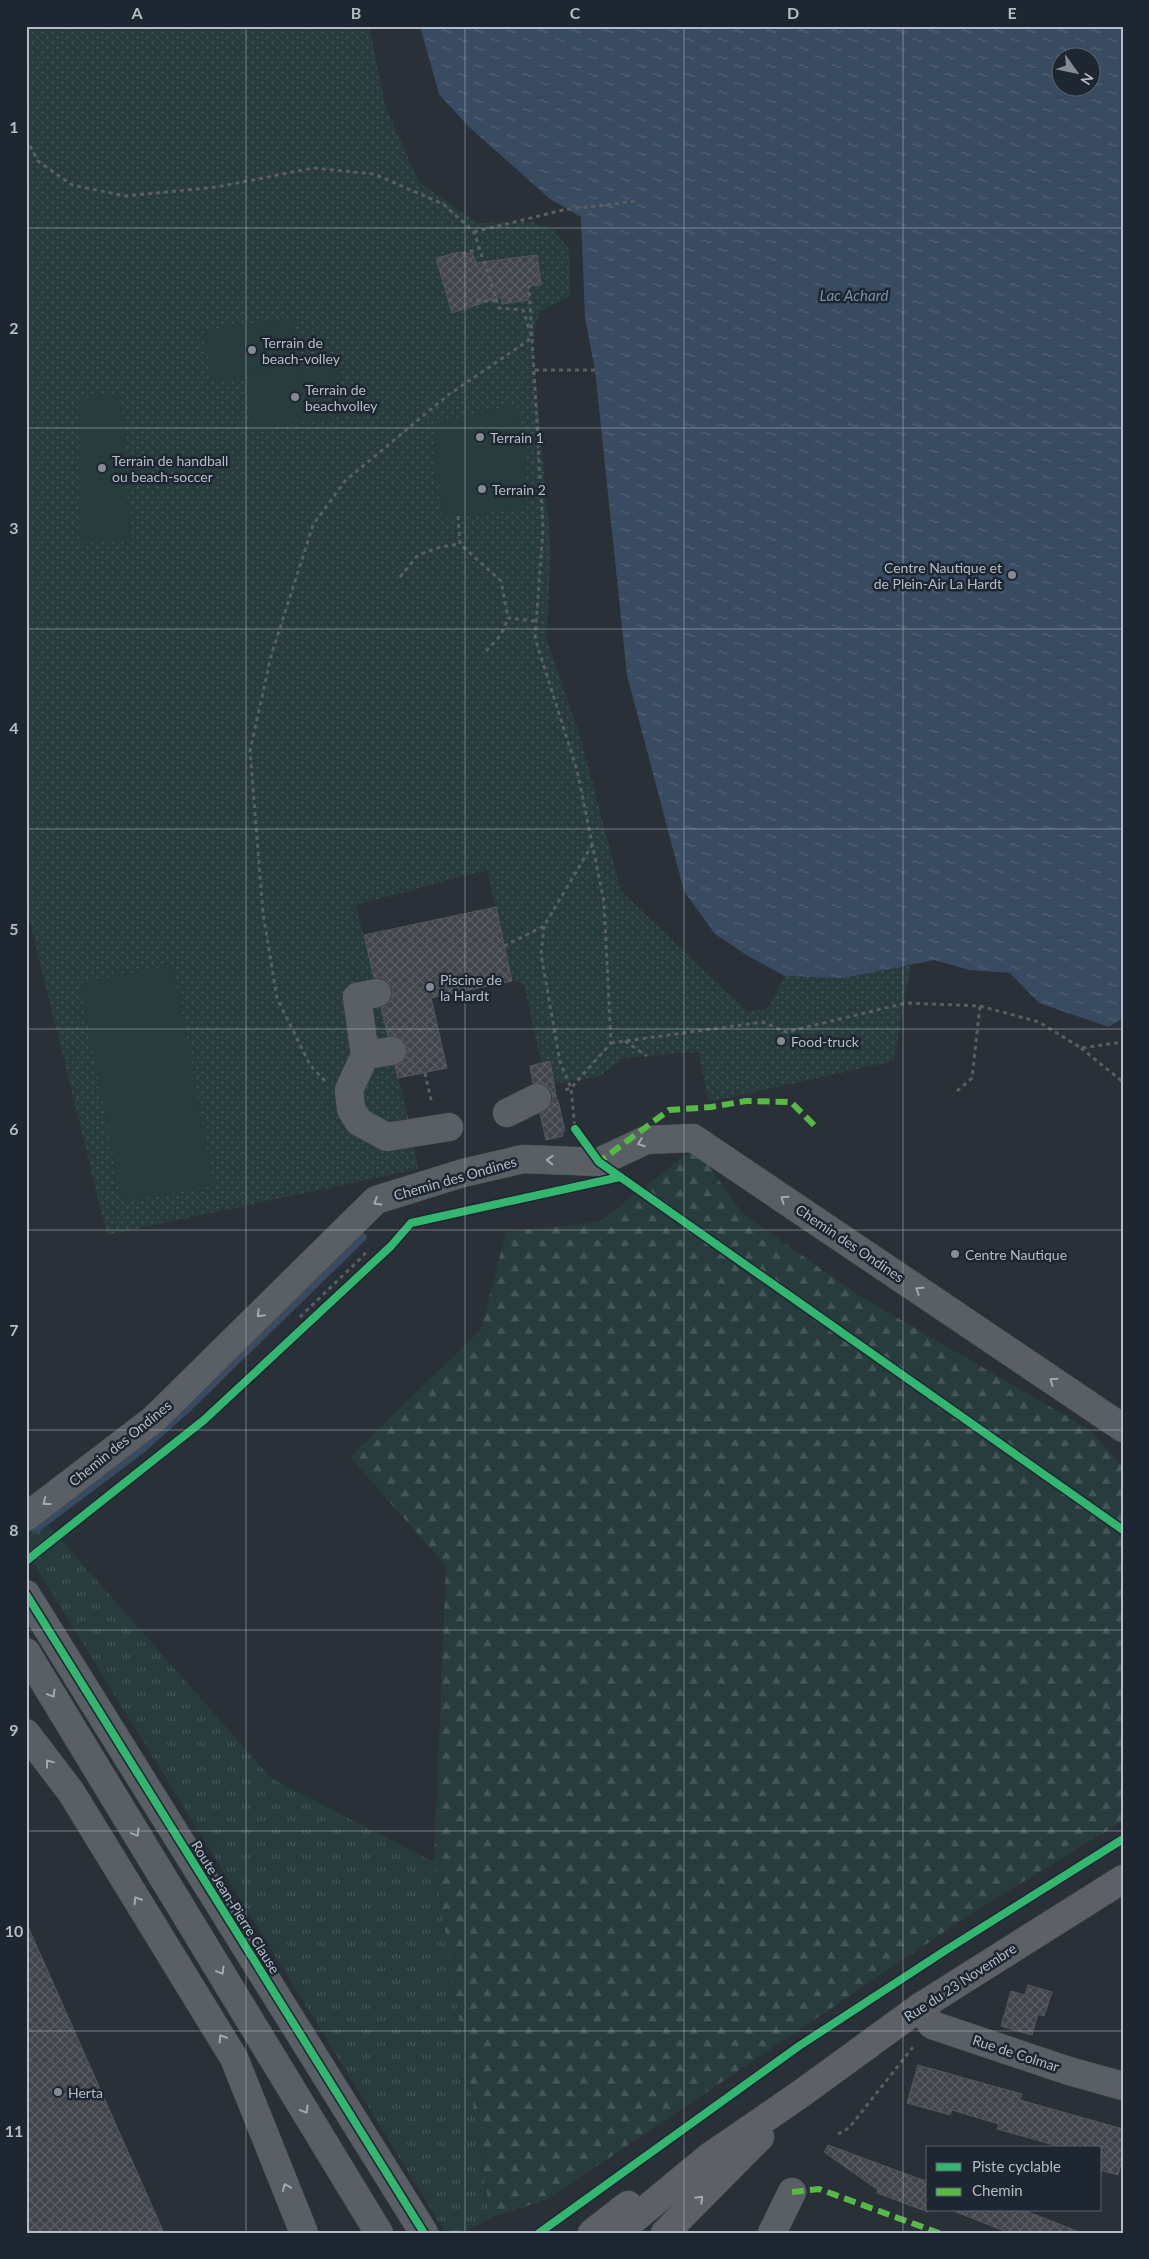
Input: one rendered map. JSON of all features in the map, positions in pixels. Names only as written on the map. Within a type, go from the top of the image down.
[{"type":"main road","name":"Rue du 23 Novembre","points":[[617,2233],[709,2157],[802,2093],[920,2006],[1123,1880]]},
{"type":"main road","name":"Rue du 23 Novembre","points":[[665,2233],[802,2093]]},
{"type":"main road","name":"Rue du 23 Novembre","points":[[592,2233],[689,2158],[709,2157]]},
{"type":"street","points":[[377,993],[357,997],[365,1055],[349,1090],[351,1109],[359,1122],[387,1137],[449,1127]]},
{"type":"street","points":[[365,1055],[392,1050]]},
{"type":"street","points":[[507,1112],[537,1098]]},
{"type":"street","name":"Chemin des Ondines","points":[[26,1518],[154,1419],[376,1200],[463,1173],[523,1159],[599,1162],[646,1140],[693,1138],[1123,1428]]},
{"type":"street","name":"Route Jean-Pierre Clause","points":[[26,1594],[424,2233]]},
{"type":"street","points":[[26,1652],[379,2233]]},
{"type":"street","points":[[26,1733],[70,1792],[234,2058],[304,2233]]},
{"type":"street","name":"Rue de Colmar","points":[[920,2006],[932,2025],[1069,2071],[1123,2086]]},
{"type":"street","points":[[330,2151],[344,2151],[391,2233]]},
{"type":"street","points":[[772,2233],[792,2192]]},
{"type":"path","points":[[26,139],[38,161],[72,185],[125,196],[217,187],[313,168],[374,174],[443,204],[474,232],[499,308],[523,310],[532,338]]},
{"type":"path","points":[[474,232],[563,210],[638,201]]},
{"type":"path","points":[[462,254],[480,248]]},
{"type":"path","points":[[529,286],[543,529],[535,638],[577,770],[604,902],[611,1043]]},
{"type":"path","points":[[476,301],[497,301]]},
{"type":"path","points":[[351,1109],[310,1065],[278,998],[276,988],[263,913],[250,751],[271,656],[313,525],[345,481],[448,395],[532,338]]},
{"type":"path","points":[[534,370],[595,370]]},
{"type":"path","points":[[458,516],[460,544],[501,581],[508,618],[501,635],[486,651]]},
{"type":"path","points":[[400,577],[418,555],[440,547],[460,544]]},
{"type":"path","points":[[508,618],[536,621]]},
{"type":"path","points":[[592,845],[544,926],[541,954],[560,1062],[571,1088],[575,1128],[599,1162]]},
{"type":"path","points":[[504,946],[544,926]]},
{"type":"path","points":[[571,1088],[611,1043],[764,1022],[786,1032],[906,1003],[980,1006],[1038,1022],[1081,1048],[1123,1082]]},
{"type":"path","points":[[957,1092],[972,1078],[980,1006]]},
{"type":"path","points":[[624,1041],[647,1056]]},
{"type":"path","points":[[1081,1048],[1123,1042]]},
{"type":"path","points":[[425,1073],[428,1090]]},
{"type":"path","points":[[838,2134],[849,2128],[918,2041]]},
{"type":"green space","points":[[26,26],[369,26],[386,108],[419,182],[477,223],[532,222],[555,231],[570,251],[570,296],[540,311],[532,338],[551,553],[546,637],[581,739],[621,891],[748,1012],[768,1008],[785,976],[844,978],[911,964],[894,1061],[709,1102],[698,1052],[623,1058],[600,1076],[554,1084],[550,1061],[541,1062],[524,984],[513,981],[487,870],[356,905],[412,1133],[418,1169],[107,1235],[26,906]]},
{"type":"green space","points":[[292,318],[299,369],[336,364],[345,416],[253,430],[245,379],[277,372],[212,382],[204,330]]},
{"type":"green space","name":"Terrain de handball ou beach-soccer","points":[[99,396],[121,396],[130,538],[80,543],[78,399]]},
{"type":"green space","points":[[516,405],[528,451],[523,453],[526,508],[443,518],[436,470],[437,423]]},
{"type":"green space","points":[[173,966],[214,1185],[122,1202],[80,983]]},
{"type":"green space","points":[[692,1150],[707,1163],[742,1213],[858,1295],[1090,1430],[1123,1467],[1123,1821],[980,1908],[548,2199],[491,2218],[434,1862],[446,1566],[350,1457],[481,1329],[506,1232],[599,1222]]},
{"type":"green space","points":[[26,1500],[271,1778],[434,1862],[491,2218],[461,2233],[446,2233],[26,1551]]},
{"type":"water","name":"Lac Achard","points":[[420,26],[1123,26],[1123,1018],[1109,1027],[1039,1003],[1010,973],[969,970],[934,960],[844,978],[785,976],[748,956],[715,934],[684,891],[627,675],[595,370],[585,318],[581,217],[550,199],[468,126],[439,94]]},
{"type":"building","points":[[460,252],[473,254],[476,263],[537,255],[541,285],[529,286],[528,300],[502,304],[501,297],[452,313],[436,258]]},
{"type":"building","name":"Piscine de la Hardt","points":[[496,907],[512,981],[431,998],[447,1068],[398,1078],[395,1066],[402,1063],[406,1057],[407,1048],[404,1041],[398,1037],[388,1036],[381,1008],[387,1005],[392,998],[392,989],[389,983],[382,978],[374,978],[364,935]]},
{"type":"building","points":[[550,1061],[557,1101],[565,1131],[562,1131],[563,1136],[546,1140],[540,1114],[550,1106],[553,1098],[551,1091],[545,1085],[533,1083],[530,1066]]},
{"type":"building","name":"Herta","points":[[26,1922],[164,2233],[26,2233]]},
{"type":"building","points":[[1028,1985],[1052,1992],[1044,2016],[1038,2014],[1032,2035],[1001,2026],[1011,1991],[1025,1995]]},
{"type":"building","points":[[918,2065],[1022,2094],[1020,2100],[1123,2129],[1123,2157],[1118,2175],[1102,2171],[1102,2146],[1058,2146],[997,2129],[999,2124],[952,2110],[950,2115],[907,2103]]},
{"type":"building","points":[[828,2145],[926,2181],[926,2211],[877,2193],[878,2190],[824,2152]]},
{"type":"building","points":[[956,2212],[1028,2212],[1077,2231],[1077,2233],[1010,2233]]},
{"type":"waterway","points":[[37,1528],[142,1449],[190,1406],[363,1237]]},
{"type":"marked path","points":[[602,1164],[599,1162],[669,1110],[711,1107],[746,1101],[791,1102],[815,1126]]},
{"type":"marked path","points":[[792,2192],[819,2189],[939,2233]]},
{"type":"cycle path","points":[[575,1129],[599,1162],[1123,1530]]},
{"type":"cycle path","points":[[26,1561],[204,1420],[391,1246],[411,1223],[620,1177]]},
{"type":"cycle path","points":[[26,1594],[424,2233]]},
{"type":"cycle path","points":[[539,2233],[799,2046],[946,1950],[1123,1839]]},
{"type":"place","name":"Terrain de beach-volley","points":[[252,350]]},
{"type":"place","name":"Terrain de beachvolley","points":[[295,397]]},
{"type":"place","name":"Terrain 1","points":[[480,437]]},
{"type":"place","name":"Terrain de handball ou beach-soccer","points":[[102,468]]},
{"type":"place","name":"Terrain 2","points":[[482,489]]},
{"type":"place","name":"Centre Nautique et de Plein-Air La Hardt","points":[[1012,575]]},
{"type":"place","name":"Piscine de la Hardt","points":[[430,987]]},
{"type":"place","name":"Food-truck","points":[[781,1041]]},
{"type":"place","name":"Centre Nautique","points":[[955,1254]]},
{"type":"place","name":"Herta","points":[[58,2092]]}]
